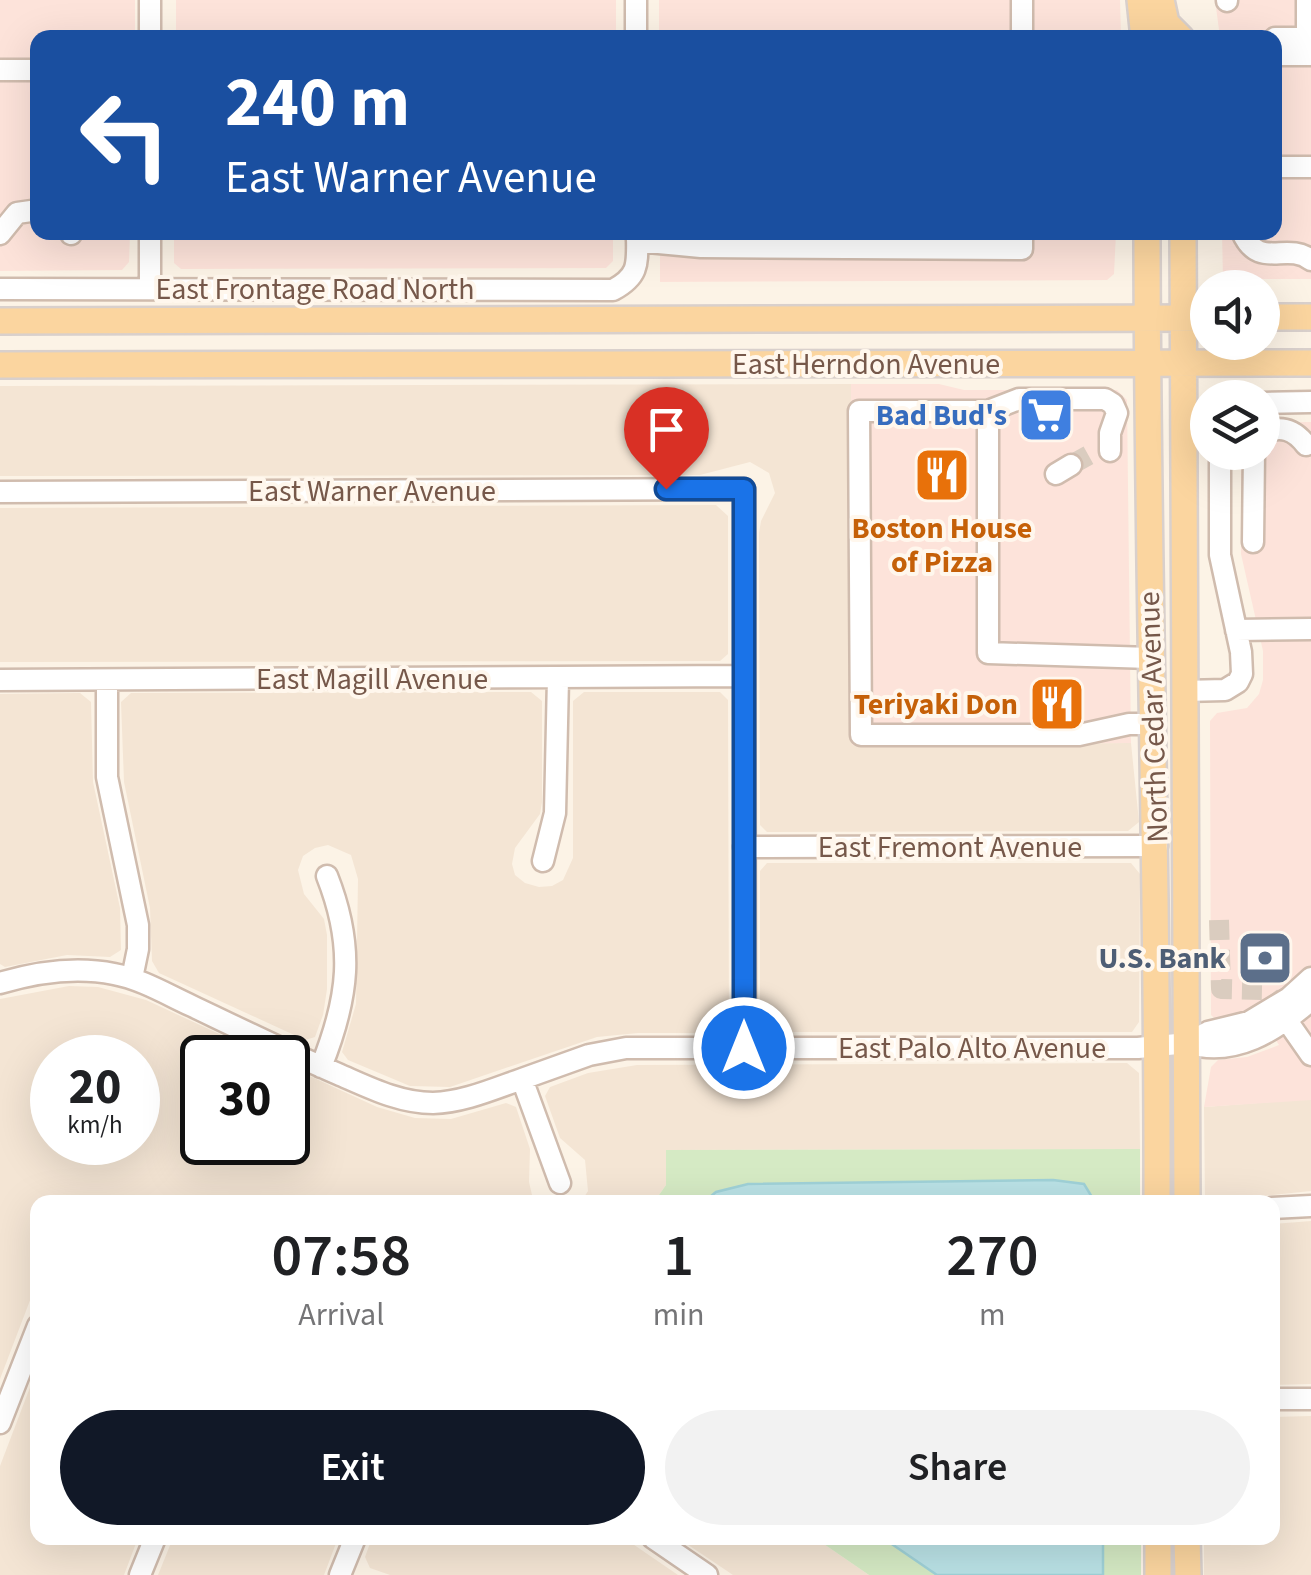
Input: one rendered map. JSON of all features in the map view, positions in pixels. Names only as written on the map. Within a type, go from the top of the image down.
[{"type":"main road","points":[[1140,0],[1143,30]]},
{"type":"main road","points":[[1161,0],[1166,24],[1173,30]]},
{"type":"main road","points":[[1177,0],[1181,30]]},
{"type":"main road","name":"North Cedar Avenue","points":[[1147,240],[1150,658],[1157,846],[1157,1195]]},
{"type":"main road","name":"North Cedar Avenue","points":[[1184,240],[1190,282]]},
{"type":"main road","name":"East Herndon Avenue","points":[[0,322],[1190,318]]},
{"type":"main road","points":[[1280,318],[1311,318]]},
{"type":"main road","name":"North Cedar Avenue","points":[[1186,1195],[1183,363],[1190,337]]},
{"type":"main road","name":"East Herndon Avenue","points":[[0,365],[1311,363]]},
{"type":"main road","points":[[1150,658],[1163,661],[1172,678],[1173,787],[1186,850]]},
{"type":"main road","points":[[1158,1545],[1158,1575]]},
{"type":"main road","points":[[1187,1545],[1188,1575]]},
{"type":"street","points":[[150,0],[150,30]]},
{"type":"street","points":[[636,0],[636,30]]},
{"type":"street","points":[[1022,0],[1022,30]]},
{"type":"street","points":[[1307,0],[1310,44]]},
{"type":"street","points":[[1282,39],[1310,44]]},
{"type":"street","points":[[1282,53],[1310,44]]},
{"type":"street","points":[[0,70],[30,70]]},
{"type":"street","points":[[1282,167],[1311,167]]},
{"type":"street","points":[[0,234],[18,213],[30,211]]},
{"type":"street","points":[[150,240],[150,289]]},
{"type":"street","name":"East Frontage Road North","points":[[0,289],[612,290],[628,282],[637,266],[637,240]]},
{"type":"street","points":[[656,240],[702,247],[1022,249],[1022,240]]},
{"type":"street","points":[[1247,240],[1262,254],[1301,253],[1311,260]]},
{"type":"street","points":[[1110,451],[1110,433],[1117,413],[1105,399],[1019,398],[988,411],[860,411],[861,735],[1078,735],[1129,724],[1152,724]]},
{"type":"street","points":[[1280,402],[1311,402]]},
{"type":"street","points":[[988,411],[988,653],[1150,658]]},
{"type":"street","points":[[1280,430],[1298,434],[1306,445],[1288,438],[1280,441]]},
{"type":"street","points":[[1184,691],[1219,691],[1238,682],[1242,662],[1220,555],[1220,470]]},
{"type":"street","points":[[1252,542],[1254,470]]},
{"type":"street","name":"East Warner Avenue","points":[[0,492],[744,489],[744,676]]},
{"type":"street","points":[[1236,630],[1311,629]]},
{"type":"street","points":[[744,676],[744,1048]]},
{"type":"street","name":"East Magill Avenue","points":[[0,680],[744,676]]},
{"type":"street","points":[[542,861],[555,813],[558,678]]},
{"type":"street","points":[[107,680],[107,777],[138,925],[132,978]]},
{"type":"street","name":"East Fremont Avenue","points":[[744,847],[1157,846]]},
{"type":"street","points":[[321,1067],[339,1024],[346,962],[342,914],[327,876]]},
{"type":"street","name":"East Palo Alto Avenue","points":[[0,983],[68,970],[132,978],[387,1095],[431,1103],[474,1096],[608,1050],[1187,1043],[1208,1050],[1259,1036],[1281,1012]]},
{"type":"street","points":[[1281,1012],[1311,978]]},
{"type":"street","points":[[1281,1012],[1311,1000]]},
{"type":"street","points":[[1281,1012],[1311,1055]]},
{"type":"street","points":[[522,1079],[560,1183]]},
{"type":"street","points":[[1280,1208],[1311,1206]]},
{"type":"street","points":[[0,1424],[30,1347]]},
{"type":"street","points":[[1280,1400],[1311,1400]]},
{"type":"street","points":[[140,1575],[152,1545]]},
{"type":"street","points":[[344,1574],[353,1545]]},
{"type":"street","points":[[663,1545],[708,1575]]},
{"type":"shaded area","points":[[0,0],[135,0],[135,30],[30,30],[30,240],[130,240],[129,262],[122,270],[0,271]]},
{"type":"shaded area","points":[[176,0],[616,0],[616,30],[176,30]]},
{"type":"shaded area","points":[[659,0],[1120,0],[1121,30],[659,30]]},
{"type":"shaded area","points":[[1215,0],[1311,0],[1311,279],[1280,279],[1280,270],[1223,270],[1222,240],[1282,240],[1282,30],[1219,30]]},
{"type":"shaded area","points":[[174,240],[613,240],[613,261],[606,268],[181,269],[174,263]]},
{"type":"shaded area","points":[[660,240],[1116,240],[1114,274],[1107,280],[660,282]]},
{"type":"shaded area","points":[[851,384],[852,745],[1131,743],[1139,822],[1128,831],[767,832],[760,825],[759,533],[775,493],[769,473],[750,462],[700,475],[0,476],[0,386]]},
{"type":"shaded area","points":[[851,384],[939,384],[964,390],[1117,390],[1127,400],[1131,743],[852,745]]},
{"type":"shaded area","points":[[1311,422],[1311,1100],[1204,1107],[1211,1067],[1218,1060],[1247,1057],[1279,1045],[1258,1013],[1218,1022],[1211,1015],[1210,721],[1217,713],[1247,708],[1259,694],[1263,680],[1263,651],[1241,554],[1241,470],[1280,470],[1280,423]]},
{"type":"shaded area","points":[[716,505],[728,516],[728,654],[720,661],[0,662],[0,508]]},
{"type":"shaded area","points":[[531,692],[542,701],[542,802],[540,814],[515,848],[512,864],[515,875],[539,887],[563,880],[573,858],[573,701],[584,692],[720,692],[728,700],[729,1024],[722,1033],[597,1037],[450,1087],[410,1086],[348,1060],[342,1052],[356,1004],[358,879],[351,855],[328,845],[303,856],[298,870],[304,894],[324,919],[327,935],[327,989],[315,1037],[294,1035],[159,973],[152,961],[150,908],[124,782],[121,702],[131,693]]},
{"type":"shaded area","points":[[80,693],[91,702],[93,782],[120,908],[121,950],[110,957],[67,955],[5,967],[0,964],[0,694]]},
{"type":"shaded area","points":[[767,863],[1131,863],[1140,874],[1139,1022],[1132,1032],[770,1032],[760,1024],[760,871]]},
{"type":"shaded area","points":[[69,986],[98,987],[146,1000],[222,1035],[180,1035],[180,1165],[310,1165],[310,1076],[377,1107],[415,1118],[451,1119],[506,1103],[516,1107],[530,1149],[532,1195],[30,1195],[30,1300],[0,1379],[0,999]]},
{"type":"shaded area","points":[[1127,1063],[1139,1073],[1140,1149],[666,1150],[666,1185],[659,1195],[585,1195],[585,1160],[560,1138],[545,1096],[550,1087],[588,1073],[637,1065]]},
{"type":"shaded area","points":[[1311,1099],[1311,1191],[1205,1195],[1204,1107]]},
{"type":"shaded area","points":[[1311,1221],[1311,1384],[1280,1385],[1280,1223]]},
{"type":"shaded area","points":[[30,1387],[30,1545],[135,1545],[124,1575],[0,1575],[0,1466]]},
{"type":"shaded area","points":[[1311,1416],[1311,1575],[1204,1575],[1204,1545],[1280,1545],[1280,1417]]},
{"type":"shaded area","points":[[170,1545],[335,1545],[324,1575],[158,1575]]},
{"type":"shaded area","points":[[369,1545],[634,1545],[678,1575],[390,1575],[370,1568],[365,1557]]},
{"type":"shaded area","points":[[688,1545],[825,1545],[869,1575],[733,1575]]},
{"type":"green space","points":[[1140,1149],[1140,1195],[659,1195],[666,1185],[666,1150]]},
{"type":"green space","points":[[825,1545],[1141,1545],[1141,1575],[869,1575]]},
{"type":"water","points":[[1053,1180],[1084,1184],[1091,1195],[712,1195],[748,1184]]},
{"type":"water","points":[[893,1545],[1103,1545],[1103,1575],[937,1575]]},
{"type":"tunnel","points":[[1071,465],[1096,451]]},
{"type":"tunnel","points":[[1219,920],[1221,989],[1265,990],[1277,1006]]},
{"type":"place","name":"Bad Bud's","points":[[1046,415]]},
{"type":"place","name":"Boston House of Pizza","points":[[942,475]]},
{"type":"place","name":"Teriyaki Don","points":[[1057,704]]},
{"type":"place","name":"U.S. Bank","points":[[1265,958]]},
{"type":"route","points":[[666,489],[744,489],[744,1048]]}]
